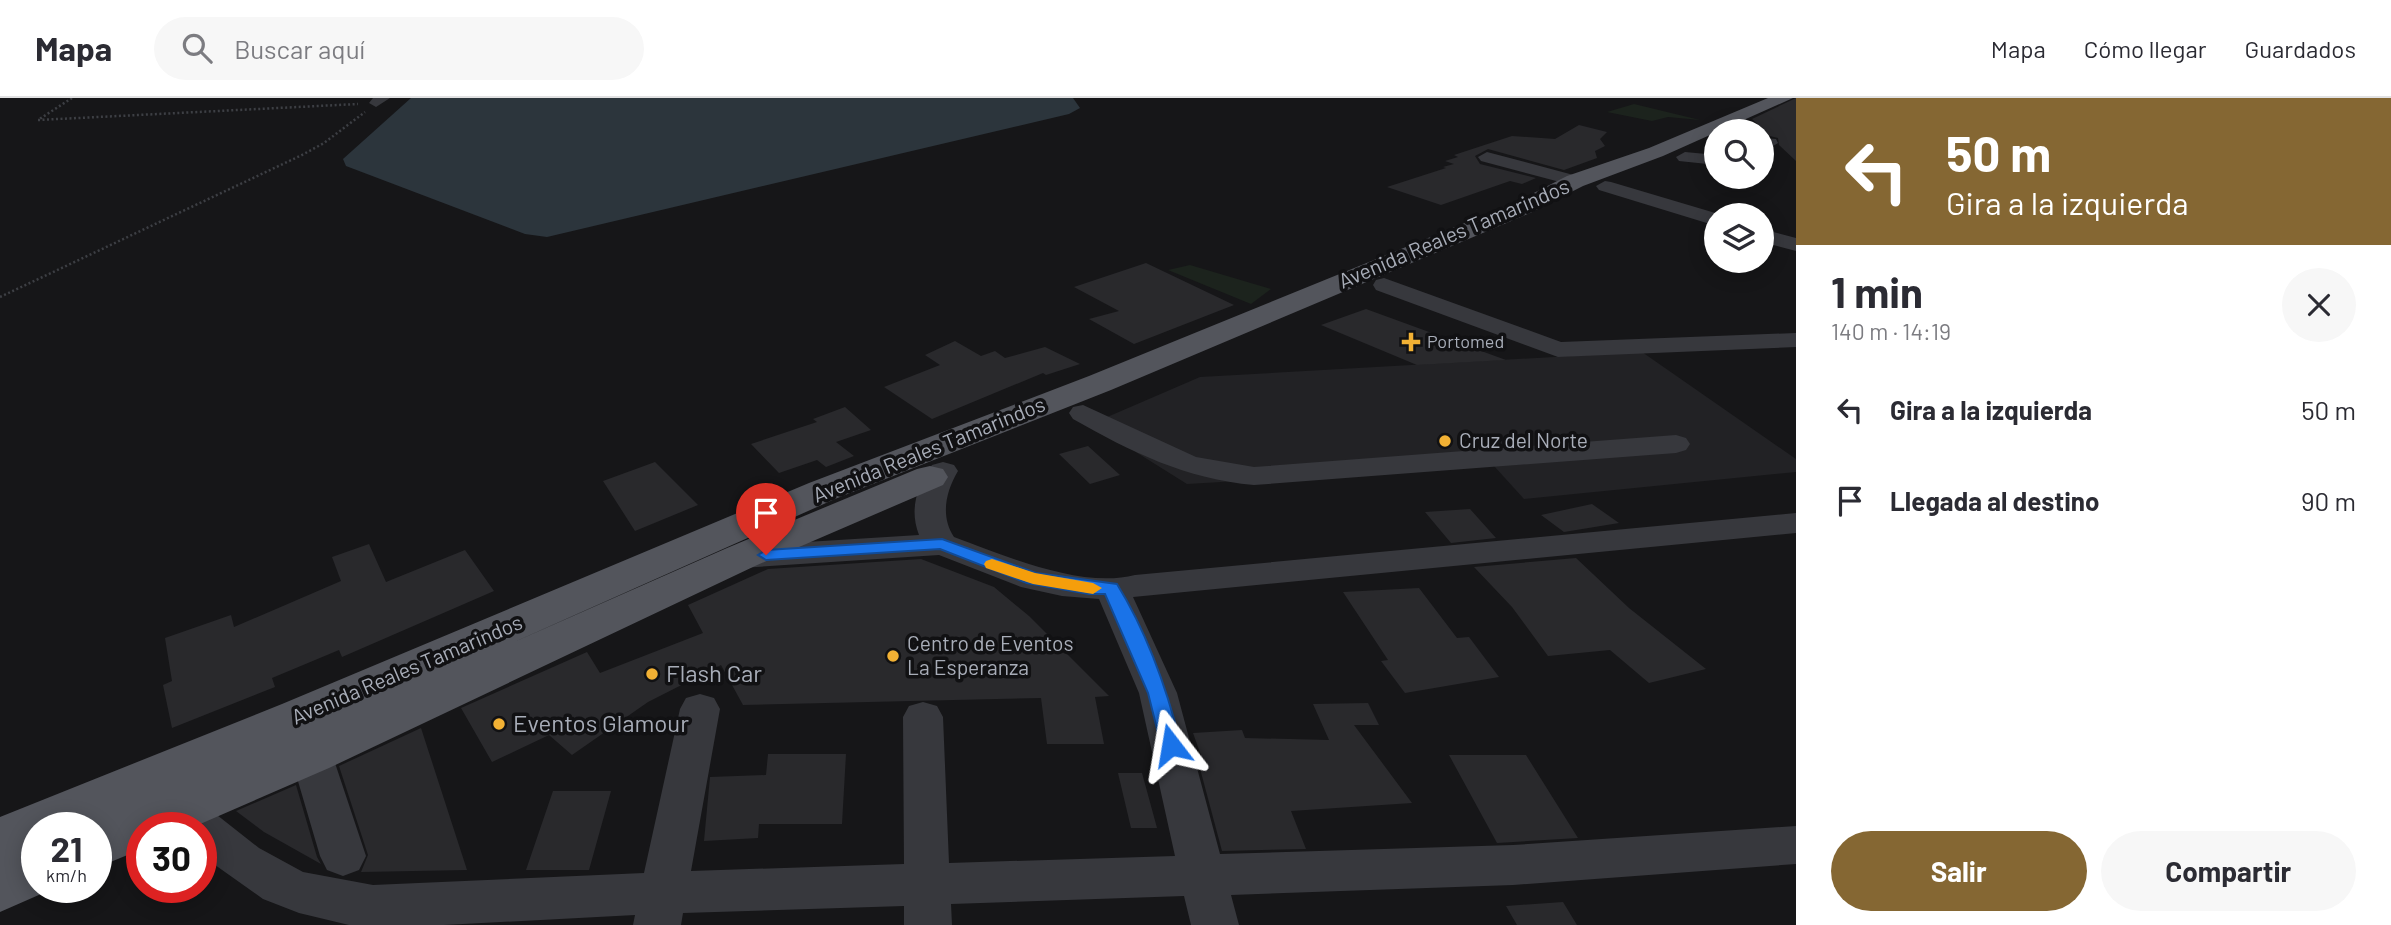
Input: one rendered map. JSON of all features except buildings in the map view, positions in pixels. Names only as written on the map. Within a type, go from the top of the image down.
[{"type":"main road","name":"Avenida Reales Tamarindos","points":[[209,812],[311,754],[741,557],[835,502],[943,471],[1083,413],[1128,400],[1522,208],[1590,184],[1691,154],[1784,98]]},
{"type":"main road","points":[[1771,119],[1796,108]]},
{"type":"main road","name":"Avenida Reales Tamarindos","points":[[0,841],[325,706],[835,502],[1100,383],[1335,297],[1384,285],[1548,216],[1590,184]]},
{"type":"main road","points":[[0,887],[21,878]]},
{"type":"street","points":[[1487,157],[1704,216]]},
{"type":"street","points":[[1774,238],[1796,245]]},
{"type":"street","points":[[1384,285],[1558,350],[1796,340]]},
{"type":"street","points":[[1083,413],[1151,451],[1190,467],[1223,475],[1255,476],[1676,444]]},
{"type":"street","points":[[942,544],[933,530],[929,509],[935,486],[943,471]]},
{"type":"street","points":[[1135,586],[1796,523]]},
{"type":"street","points":[[741,557],[942,544],[1033,579],[1089,589],[1111,588],[1135,636],[1158,693],[1215,925]]},
{"type":"street","points":[[660,909],[700,709]]},
{"type":"street","points":[[923,717],[927,905]]},
{"type":"street","points":[[311,754],[343,856]]},
{"type":"street","points":[[217,841],[251,870],[275,884],[369,916],[927,905],[1203,875],[1513,864],[1796,845]]},
{"type":"path","points":[[72,98],[38,120],[380,100]]},
{"type":"path","points":[[0,298],[302,155],[324,143],[380,100]]},
{"type":"shaded area","points":[[411,98],[1073,98],[1080,108],[1069,114],[547,237],[525,234],[346,166],[343,159]]},
{"type":"shaded area","points":[[1634,104],[1700,120],[1668,117],[1652,121],[1607,112]]},
{"type":"shaded area","points":[[1190,265],[1271,289],[1251,304],[1168,270]]},
{"type":"shaded area","name":"Cruz del Norte","points":[[1642,352],[1796,459],[1796,472],[1524,499],[1494,466],[1187,484],[1091,424],[1200,377]]},
{"type":"slow traffic","points":[[992,564],[1033,579],[1093,588]]},
{"type":"place","name":"Portomed","points":[[1411,342]]},
{"type":"place","name":"Cruz del Norte","points":[[1445,441]]},
{"type":"place","name":"Centro de Eventos La Esperanza","points":[[893,656]]},
{"type":"place","name":"Flash Car","points":[[652,674]]},
{"type":"place","name":"Eventos Glamour","points":[[499,724]]},
{"type":"route","points":[[766,555],[942,544],[1033,579],[1089,589],[1111,588],[1135,636],[1158,693],[1171,745]]}]
